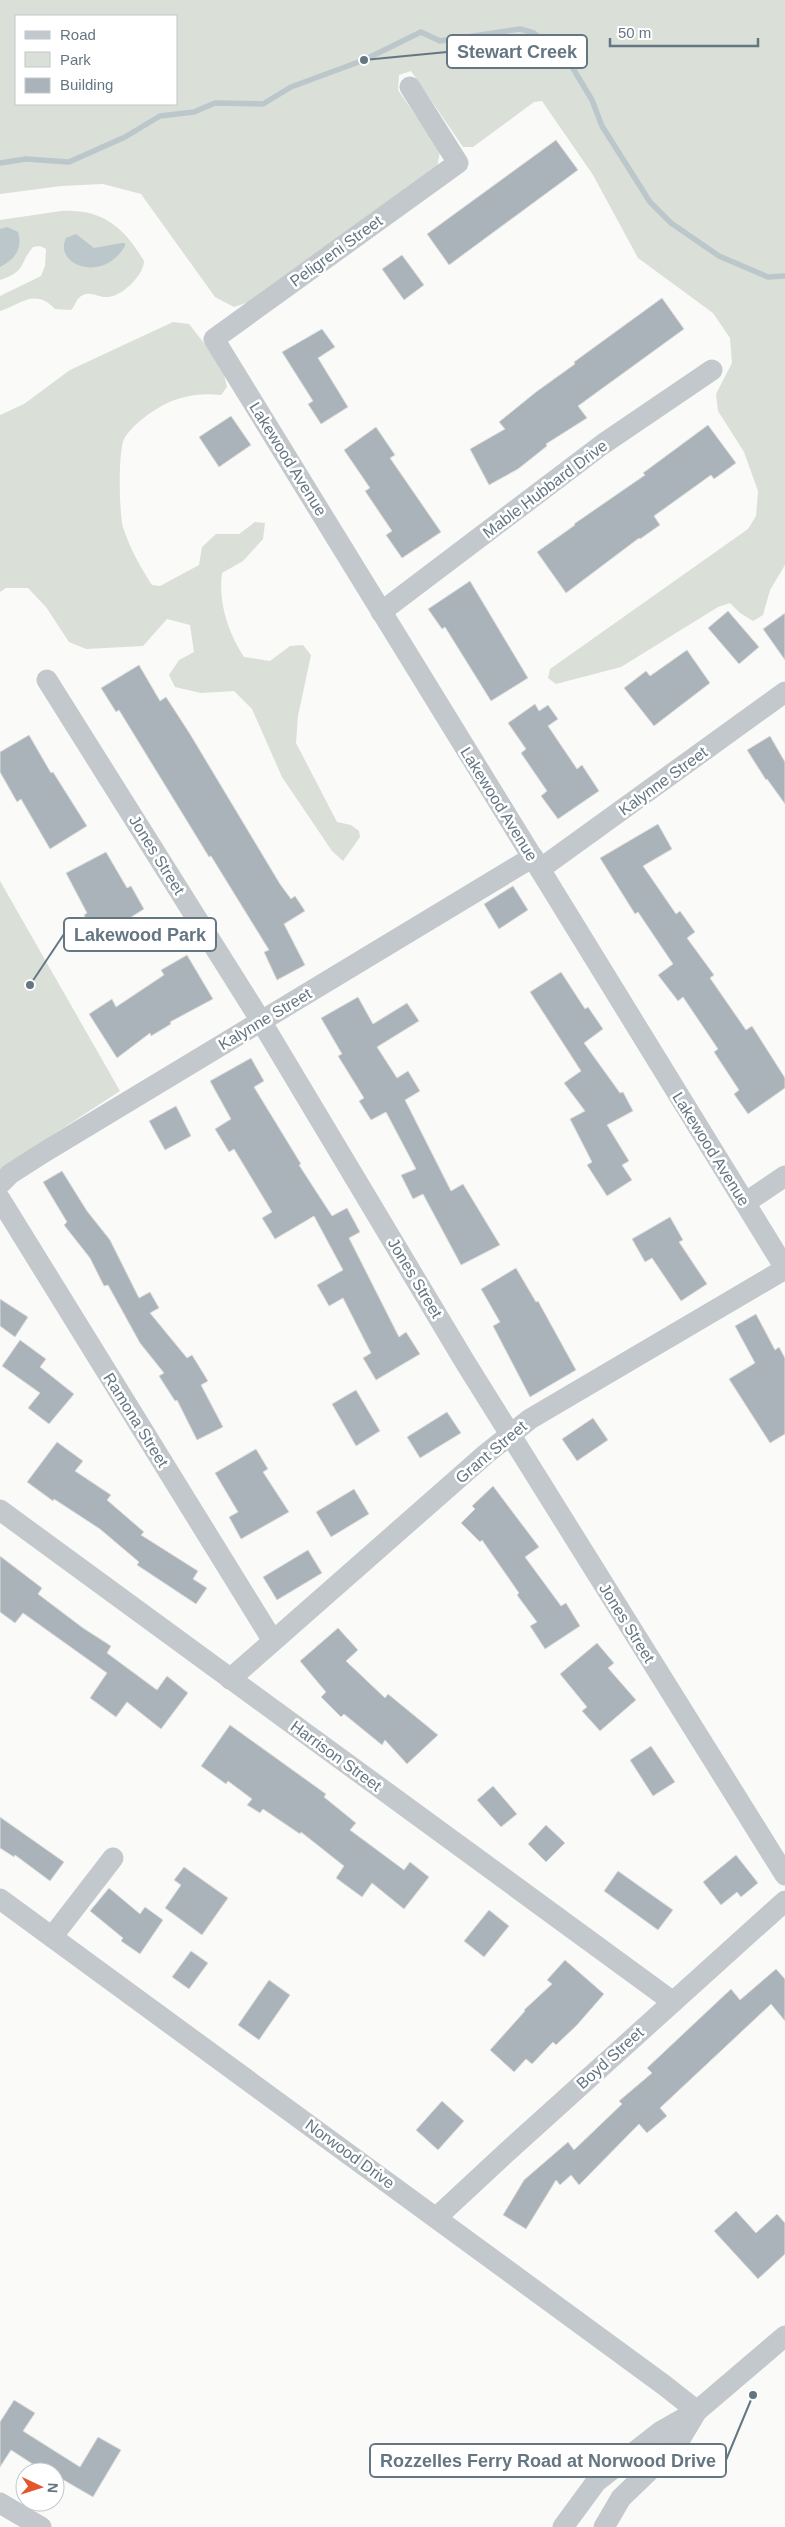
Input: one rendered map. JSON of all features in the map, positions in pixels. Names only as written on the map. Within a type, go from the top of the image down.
[{"type":"street","name":"Peligreni Street","points":[[214,339],[458,163],[410,87]]},
{"type":"street","name":"Lakewood Avenue","points":[[214,339],[785,1269]]},
{"type":"street","name":"Mable Hubbard Drive","points":[[381,612],[603,444],[712,370]]},
{"type":"street","name":"Jones Street","points":[[47,680],[261,1021],[510,1434],[785,1875]]},
{"type":"street","name":"Kalynne Street","points":[[0,1184],[10,1174],[46,1151],[261,1021],[536,863],[785,692]]},
{"type":"street","points":[[745,1204],[785,1176]]},
{"type":"street","name":"Ramona Street","points":[[0,1199],[273,1642]]},
{"type":"street","name":"Grant Street","points":[[230,1679],[510,1434],[530,1419],[785,1269]]},
{"type":"street","name":"Harrison Street","points":[[0,1510],[673,2002]]},
{"type":"street","points":[[52,1937],[113,1858]]},
{"type":"street","name":"Norwood Drive","points":[[0,1899],[437,2217],[697,2411]]},
{"type":"street","name":"Boyd Street","points":[[437,2217],[785,1901]]},
{"type":"street","points":[[563,2527],[596,2482],[660,2432],[697,2411],[785,2336]]},
{"type":"street","points":[[604,2527],[621,2498],[677,2444],[697,2411]]},
{"type":"street","points":[[610,2527],[621,2498]]},
{"type":"street","points":[[0,2503],[41,2527]]},
{"type":"green space","points":[[0,0],[785,0],[785,565],[770,590],[763,615],[753,621],[740,613],[730,603],[718,607],[621,667],[556,684],[548,678],[550,669],[748,529],[756,516],[758,491],[744,452],[718,411],[716,394],[732,363],[730,338],[713,313],[638,258],[593,175],[542,101],[534,102],[473,147],[463,147],[411,71],[399,75],[398,90],[440,151],[437,168],[255,300],[234,307],[215,297],[141,194],[103,184],[61,186],[0,194]]},
{"type":"green space","points":[[61,211],[88,213],[110,222],[119,229],[128,238],[144,261],[140,273],[131,285],[118,294],[106,297],[92,294],[83,295],[71,310],[55,309],[41,299],[35,299],[0,311],[0,296],[41,276],[45,266],[46,249],[40,246],[33,247],[21,267],[14,274],[0,280],[0,220]]},
{"type":"green space","points":[[173,322],[189,324],[222,366],[227,387],[221,395],[195,395],[178,399],[162,406],[134,427],[124,439],[120,469],[123,527],[132,550],[152,585],[160,586],[199,565],[202,547],[216,534],[239,534],[255,522],[265,523],[263,539],[243,561],[222,573],[223,606],[233,638],[244,657],[270,661],[290,646],[303,645],[311,655],[298,716],[296,743],[337,822],[351,825],[359,831],[360,837],[343,861],[332,851],[282,777],[252,709],[234,691],[201,693],[175,687],[169,675],[179,660],[194,652],[190,625],[167,619],[143,646],[86,649],[69,642],[46,607],[28,588],[6,588],[0,592],[0,415],[24,404],[70,370]]},
{"type":"green space","points":[[0,881],[120,1091],[0,1169]]},
{"type":"shaded area","points":[[7,227],[18,232],[19,244],[14,257],[0,267],[0,229]]},
{"type":"shaded area","points":[[76,234],[94,248],[122,243],[125,243],[125,246],[116,258],[105,265],[82,266],[73,262],[67,256],[64,248],[66,238]]},
{"type":"building","points":[[556,140],[578,170],[449,265],[427,234]]},
{"type":"building","points":[[402,255],[424,285],[404,300],[382,269]]},
{"type":"building","points":[[662,298],[684,329],[578,406],[587,418],[546,444],[547,446],[518,469],[489,485],[470,449],[505,429],[499,422],[575,364],[574,362]]},
{"type":"building","points":[[322,329],[335,347],[318,358],[348,407],[321,424],[308,404],[313,401],[282,352]]},
{"type":"building","points":[[231,416],[251,445],[219,467],[199,437]]},
{"type":"building","points":[[708,425],[736,463],[714,479],[711,475],[654,516],[660,525],[639,538],[566,593],[537,552],[645,475],[643,473]]},
{"type":"building","points":[[376,427],[395,455],[390,458],[441,532],[402,558],[386,535],[392,531],[365,491],[370,488],[344,450]]},
{"type":"building","points":[[470,581],[528,678],[491,701],[445,627],[442,629],[428,609]]},
{"type":"building","points":[[728,611],[759,647],[739,664],[708,628]]},
{"type":"building","points":[[785,613],[785,660],[763,629]]},
{"type":"building","points":[[687,650],[710,683],[654,726],[624,688],[646,671],[650,676]]},
{"type":"building","points":[[139,665],[160,701],[166,697],[190,734],[280,884],[291,899],[295,896],[305,911],[284,924],[305,965],[277,980],[264,952],[269,950],[211,856],[209,857],[119,710],[116,712],[101,688]]},
{"type":"building","points":[[535,704],[539,711],[548,705],[558,719],[548,726],[577,769],[582,765],[599,791],[558,819],[541,796],[547,791],[521,753],[526,749],[508,723]]},
{"type":"building","points":[[29,735],[51,773],[53,772],[87,826],[50,849],[21,799],[17,802],[0,772],[0,752]]},
{"type":"building","points":[[770,736],[785,762],[785,804],[766,780],[747,750]]},
{"type":"building","points":[[658,824],[672,849],[643,866],[676,914],[680,911],[695,932],[687,938],[714,975],[710,978],[746,1030],[752,1026],[785,1078],[785,1088],[748,1114],[734,1094],[739,1090],[714,1052],[718,1049],[683,997],[678,1001],[658,975],[673,964],[638,912],[635,914],[600,858]]},
{"type":"building","points":[[106,852],[127,888],[131,886],[144,909],[98,938],[84,915],[87,913],[66,873]]},
{"type":"building","points":[[513,886],[528,910],[499,929],[484,904]]},
{"type":"building","points":[[187,955],[213,999],[170,1022],[171,1024],[151,1036],[150,1033],[117,1058],[89,1014],[112,999],[116,1007],[164,975],[161,970]]},
{"type":"building","points":[[561,972],[585,1009],[588,1007],[603,1029],[584,1043],[620,1093],[623,1092],[633,1111],[607,1125],[629,1161],[622,1165],[632,1180],[607,1196],[587,1165],[592,1162],[570,1119],[585,1111],[564,1083],[581,1071],[530,992]]},
{"type":"building","points":[[358,997],[373,1024],[407,1003],[419,1021],[377,1047],[397,1078],[408,1071],[420,1091],[405,1100],[451,1191],[463,1184],[500,1245],[461,1265],[423,1194],[413,1199],[401,1175],[416,1169],[386,1112],[371,1120],[359,1101],[364,1098],[338,1056],[342,1054],[321,1018]]},
{"type":"building","points":[[251,1058],[264,1081],[254,1087],[301,1164],[299,1165],[332,1216],[347,1208],[360,1232],[349,1238],[399,1337],[406,1332],[420,1354],[376,1380],[363,1358],[371,1353],[343,1298],[329,1306],[317,1285],[343,1270],[314,1216],[275,1239],[262,1218],[272,1212],[234,1149],[229,1152],[215,1129],[231,1119],[210,1081]]},
{"type":"building","points":[[176,1106],[191,1136],[165,1150],[149,1121]]},
{"type":"building","points":[[62,1171],[87,1211],[110,1240],[139,1298],[150,1292],[159,1308],[150,1313],[187,1358],[192,1355],[208,1381],[201,1385],[223,1427],[197,1440],[177,1400],[175,1401],[159,1376],[164,1373],[140,1343],[108,1285],[104,1286],[90,1258],[64,1225],[67,1222],[43,1182]]},
{"type":"building","points":[[670,1217],[683,1240],[679,1242],[707,1284],[681,1301],[652,1258],[645,1262],[632,1239]]},
{"type":"building","points":[[516,1268],[536,1302],[538,1301],[576,1370],[530,1397],[493,1326],[500,1322],[481,1289]]},
{"type":"building","points":[[0,1299],[28,1317],[15,1337],[0,1326]]},
{"type":"building","points":[[756,1314],[775,1350],[779,1347],[785,1358],[785,1434],[770,1443],[729,1379],[755,1363],[735,1326]]},
{"type":"building","points":[[20,1340],[46,1359],[40,1367],[74,1394],[49,1424],[28,1408],[40,1393],[2,1366]]},
{"type":"building","points":[[356,1390],[380,1431],[356,1446],[332,1404]]},
{"type":"building","points":[[447,1412],[461,1433],[420,1458],[407,1437]]},
{"type":"building","points":[[593,1418],[608,1440],[577,1461],[562,1439]]},
{"type":"building","points":[[57,1442],[83,1461],[75,1471],[111,1495],[107,1500],[144,1532],[141,1535],[198,1571],[193,1579],[207,1588],[196,1604],[137,1565],[139,1562],[100,1529],[54,1499],[53,1501],[27,1482]]},
{"type":"building","points":[[256,1449],[268,1469],[263,1472],[289,1512],[241,1539],[229,1517],[238,1512],[215,1473]]},
{"type":"building","points":[[493,1486],[539,1547],[525,1557],[561,1606],[566,1603],[580,1626],[545,1649],[530,1626],[537,1622],[517,1595],[519,1593],[482,1540],[480,1542],[461,1523],[475,1509],[472,1506]]},
{"type":"building","points":[[354,1489],[369,1514],[331,1537],[316,1512]]},
{"type":"building","points":[[308,1550],[322,1573],[277,1600],[263,1577]]},
{"type":"building","points":[[0,1556],[42,1588],[38,1594],[83,1628],[111,1646],[107,1653],[157,1690],[167,1676],[188,1693],[161,1729],[127,1702],[116,1717],[90,1698],[107,1673],[23,1613],[15,1623],[0,1612]]},
{"type":"building","points":[[338,1628],[358,1650],[346,1661],[385,1698],[388,1694],[438,1735],[407,1764],[385,1740],[382,1745],[344,1714],[341,1717],[321,1697],[326,1692],[300,1661]]},
{"type":"building","points":[[597,1643],[614,1663],[608,1668],[636,1700],[600,1731],[582,1711],[587,1707],[560,1674]]},
{"type":"building","points":[[230,1725],[326,1794],[324,1797],[356,1823],[350,1830],[404,1870],[410,1862],[429,1877],[404,1909],[372,1883],[362,1897],[336,1878],[344,1866],[301,1832],[300,1834],[263,1809],[260,1813],[247,1805],[252,1799],[228,1781],[226,1784],[201,1766]]},
{"type":"building","points":[[651,1746],[675,1782],[653,1796],[630,1760]]},
{"type":"building","points":[[493,1786],[517,1814],[501,1827],[477,1800]]},
{"type":"building","points":[[0,1817],[64,1862],[50,1881],[15,1855],[14,1857],[0,1848]]},
{"type":"building","points":[[546,1825],[565,1843],[546,1862],[528,1844]]},
{"type":"building","points":[[736,1855],[758,1883],[741,1897],[737,1892],[721,1905],[703,1882]]},
{"type":"building","points":[[184,1867],[228,1898],[202,1935],[165,1908],[181,1885],[174,1880]]},
{"type":"building","points":[[618,1871],[673,1910],[658,1930],[604,1891]]},
{"type":"building","points":[[109,1888],[140,1914],[145,1907],[163,1920],[140,1954],[121,1941],[123,1938],[90,1911]]},
{"type":"building","points":[[489,1910],[509,1926],[484,1957],[464,1941]]},
{"type":"building","points":[[191,1951],[208,1963],[189,1989],[172,1977]]},
{"type":"building","points":[[565,1960],[604,1994],[577,2025],[556,2045],[553,2042],[532,2064],[526,2059],[514,2072],[490,2050],[524,2010],[552,1984],[547,1980]]},
{"type":"building","points":[[776,1969],[785,1979],[785,2021],[771,2004],[660,2108],[667,2116],[647,2133],[639,2124],[579,2185],[571,2175],[560,2185],[556,2180],[526,2229],[503,2215],[524,2180],[568,2142],[574,2150],[622,2104],[619,2101],[652,2073],[647,2068],[731,1989],[740,2000]]},
{"type":"building","points":[[269,1980],[290,1995],[259,2040],[238,2025]]},
{"type":"building","points":[[442,2101],[464,2121],[438,2150],[416,2130]]},
{"type":"building","points":[[736,2211],[756,2233],[777,2214],[785,2223],[785,2254],[758,2279],[714,2231]]},
{"type":"building","points":[[14,2400],[35,2413],[23,2431],[80,2467],[98,2437],[121,2450],[93,2497],[65,2481],[65,2462],[30,2462],[11,2450],[0,2467],[0,2422]]},
{"type":"waterway","points":[[0,163],[26,159],[69,162],[125,137],[160,116],[194,112],[215,103],[263,104],[291,87],[364,60],[421,32],[440,41],[520,29],[534,33],[571,65],[592,100],[602,126],[650,202],[671,223],[719,256],[768,277],[785,276]]},
{"type":"place","name":"Stewart Creek","points":[[364,60]]},
{"type":"place","name":"Lakewood Park","points":[[30,985]]},
{"type":"place","name":"Rozzelles Ferry Road at Norwood Drive","points":[[753,2395]]}]
